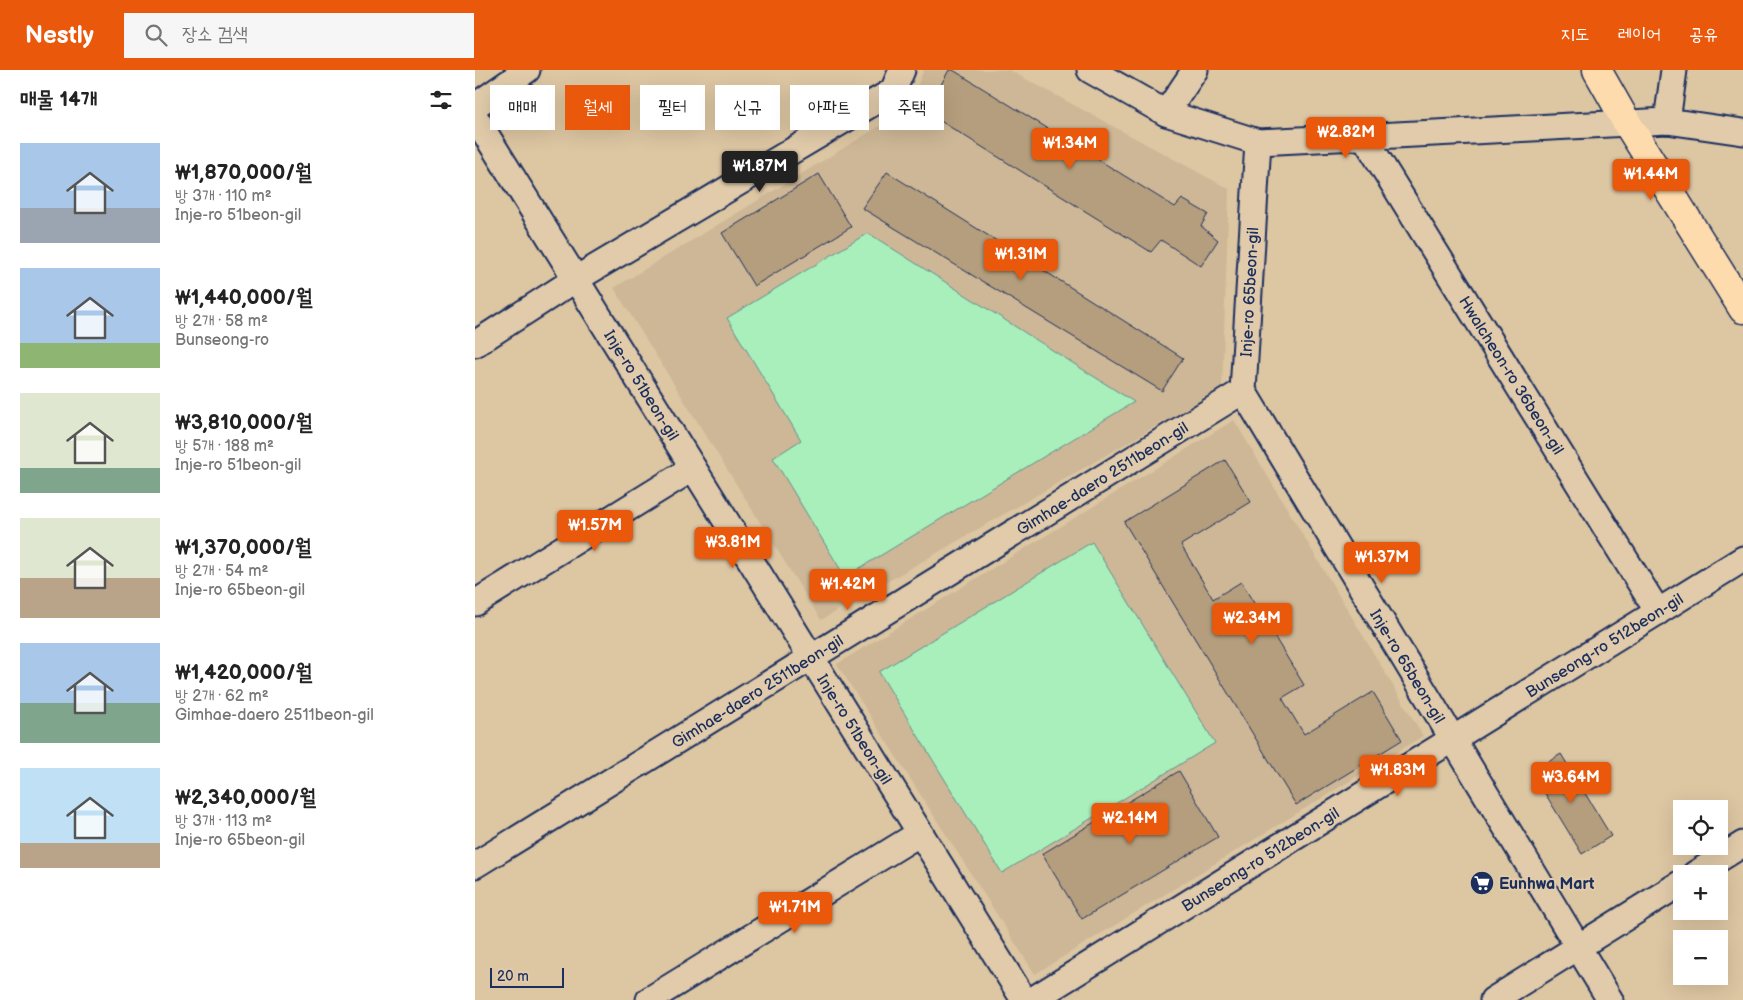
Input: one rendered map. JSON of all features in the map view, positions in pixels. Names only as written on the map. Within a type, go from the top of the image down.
[{"type":"main road","points":[[1597,70],[1627,123],[1743,309]]},
{"type":"street","points":[[475,106],[527,70]]},
{"type":"street","points":[[475,344],[576,279],[893,91],[902,70]]},
{"type":"street","points":[[1090,70],[1166,113],[1258,142],[1667,121],[1743,132]]},
{"type":"street","points":[[1166,113],[1195,70]]},
{"type":"street","points":[[1667,121],[1674,70]]},
{"type":"street","name":"Inje-ro 51beon-gil","points":[[475,117],[1024,1000]]},
{"type":"street","name":"Hwalcheon-ro 36beon-gil","points":[[1365,138],[1658,612]]},
{"type":"street","name":"Inje-ro 65beon-gil","points":[[1258,142],[1243,391],[1610,1000]]},
{"type":"street","name":"Gimhae-daero 2511beon-gil","points":[[475,865],[1243,391]]},
{"type":"street","points":[[475,603],[693,468]]},
{"type":"street","name":"Bunseong-ro 512beon-gil","points":[[1032,1000],[1743,560]]},
{"type":"street","points":[[649,1000],[920,833]]},
{"type":"street","points":[[1709,865],[1743,844]]},
{"type":"street","points":[[1493,1000],[1673,888]]},
{"type":"shaded area","points":[[924,70],[1009,70],[1229,189],[1222,388],[821,620],[614,288],[879,126],[879,130],[944,130],[944,85],[917,85]]},
{"type":"shaded area","points":[[1234,420],[1423,736],[1035,974],[837,664]]},
{"type":"green space","points":[[868,233],[1134,402],[845,577],[773,458],[801,440],[727,318]]},
{"type":"green space","points":[[1092,542],[1215,743],[1002,873],[879,672]]},
{"type":"building","points":[[949,70],[953,70],[1175,207],[1182,199],[1208,214],[1201,226],[1218,240],[1201,266],[1161,240],[1151,252],[944,123],[944,85],[941,85]]},
{"type":"building","points":[[887,172],[1183,358],[1162,391],[862,208]]},
{"type":"building","points":[[819,174],[851,227],[754,286],[722,233]]},
{"type":"building","points":[[1225,460],[1251,502],[1181,545],[1213,599],[1241,582],[1304,685],[1282,698],[1304,734],[1373,692],[1402,740],[1296,805],[1124,522]]},
{"type":"building","points":[[1561,754],[1611,836],[1582,854],[1532,772]]},
{"type":"building","points":[[1179,771],[1218,837],[1082,919],[1042,854]]},
{"type":"place","name":"Eunhwa Mart","points":[[1482,883]]}]
